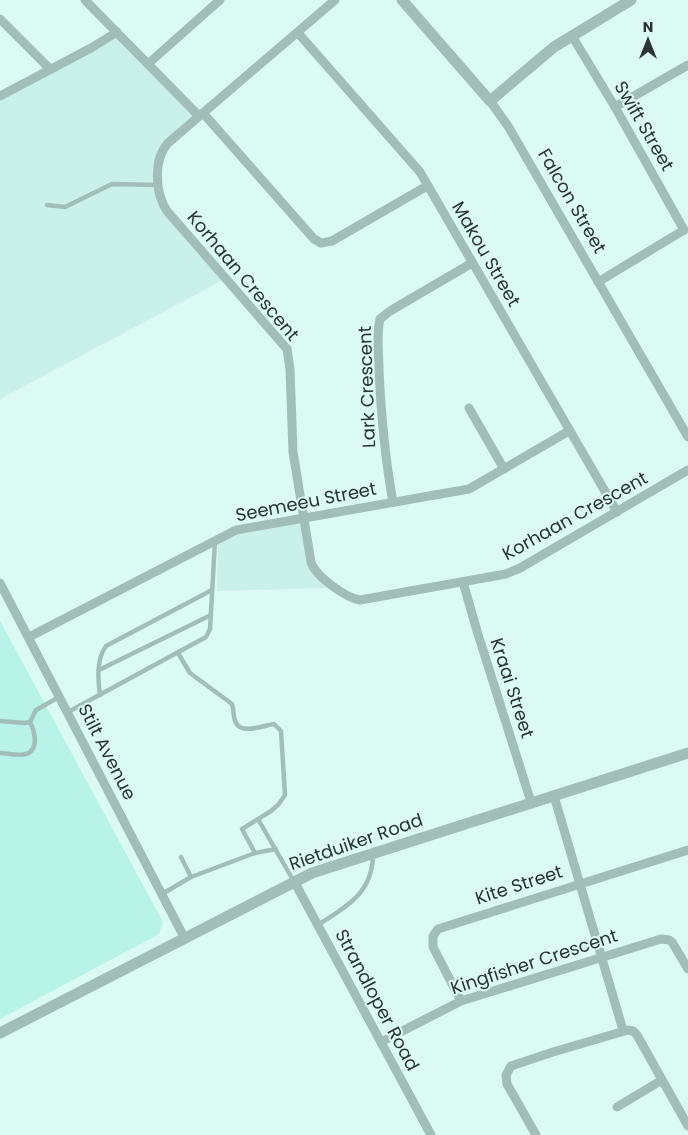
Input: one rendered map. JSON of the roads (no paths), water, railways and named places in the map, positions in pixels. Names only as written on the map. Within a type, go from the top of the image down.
[{"type":"street","points":[[85,0],[201,114],[314,238],[321,243],[332,241],[427,186]]},
{"type":"street","points":[[149,63],[220,0]]},
{"type":"street","name":"Korhaan Crescent","points":[[335,0],[168,143],[163,150],[158,185],[160,197],[168,211],[287,349],[290,369],[293,452],[313,567],[320,576],[350,597],[356,599],[463,582],[514,571],[688,470]]},
{"type":"street","name":"Falcon Street","points":[[402,0],[490,101],[508,126],[598,282],[684,422],[688,437]]},
{"type":"street","points":[[490,101],[540,58],[631,0]]},
{"type":"street","points":[[0,19],[50,70]]},
{"type":"street","points":[[0,96],[117,32]]},
{"type":"street","name":"Makou Street","points":[[298,33],[416,167],[617,512]]},
{"type":"street","name":"Swift Street","points":[[572,36],[686,230]]},
{"type":"street","points":[[615,107],[688,65]]},
{"type":"street","points":[[598,282],[686,230]]},
{"type":"street","name":"Lark Crescent","points":[[392,502],[382,426],[378,329],[380,319],[390,310],[472,263]]},
{"type":"street","points":[[469,408],[504,469]]},
{"type":"street","name":"Seemeeu Street","points":[[28,637],[236,530],[469,489],[569,431]]},
{"type":"street","name":"Stilt Avenue","points":[[0,582],[184,937]]},
{"type":"street","name":"Kraai Street","points":[[463,582],[531,802]]},
{"type":"street","name":"Rietduiker Road","points":[[0,1033],[318,870],[688,753]]},
{"type":"street","points":[[554,796],[623,1030]]},
{"type":"street","name":"Kite Street","points":[[461,1001],[433,947],[432,940],[436,931],[447,925],[688,850]]},
{"type":"street","name":"Strandloper Road","points":[[294,881],[431,1135]]},
{"type":"street","name":"Kingfisher Crescent","points":[[381,1042],[461,1001],[665,939],[671,941],[675,946],[688,969]]},
{"type":"street","points":[[536,1135],[507,1084],[506,1075],[511,1066],[623,1030],[630,1030],[637,1035],[688,1126]]},
{"type":"street","points":[[617,1106],[662,1080]]},
{"type":"lane","points":[[47,206],[65,207],[112,184],[158,185]]},
{"type":"lane","points":[[68,712],[206,637],[210,629],[215,540]]},
{"type":"lane","points":[[100,695],[99,670],[102,653],[111,643],[212,590]]},
{"type":"lane","points":[[99,670],[211,615]]},
{"type":"lane","points":[[178,653],[190,673],[230,701],[238,726],[245,729],[274,724],[281,731],[285,795],[278,805],[242,829],[255,853]]},
{"type":"lane","points":[[30,722],[36,710],[60,697]]},
{"type":"lane","points":[[0,721],[30,722]]},
{"type":"lane","points":[[0,753],[29,753],[35,740],[34,729],[30,722]]},
{"type":"lane","points":[[258,819],[294,881]]},
{"type":"lane","points":[[162,894],[191,877],[255,853],[276,849]]},
{"type":"lane","points":[[318,925],[342,910],[359,895],[368,881],[373,866],[372,852]]},
{"type":"lane","points":[[181,857],[191,877]]}]
